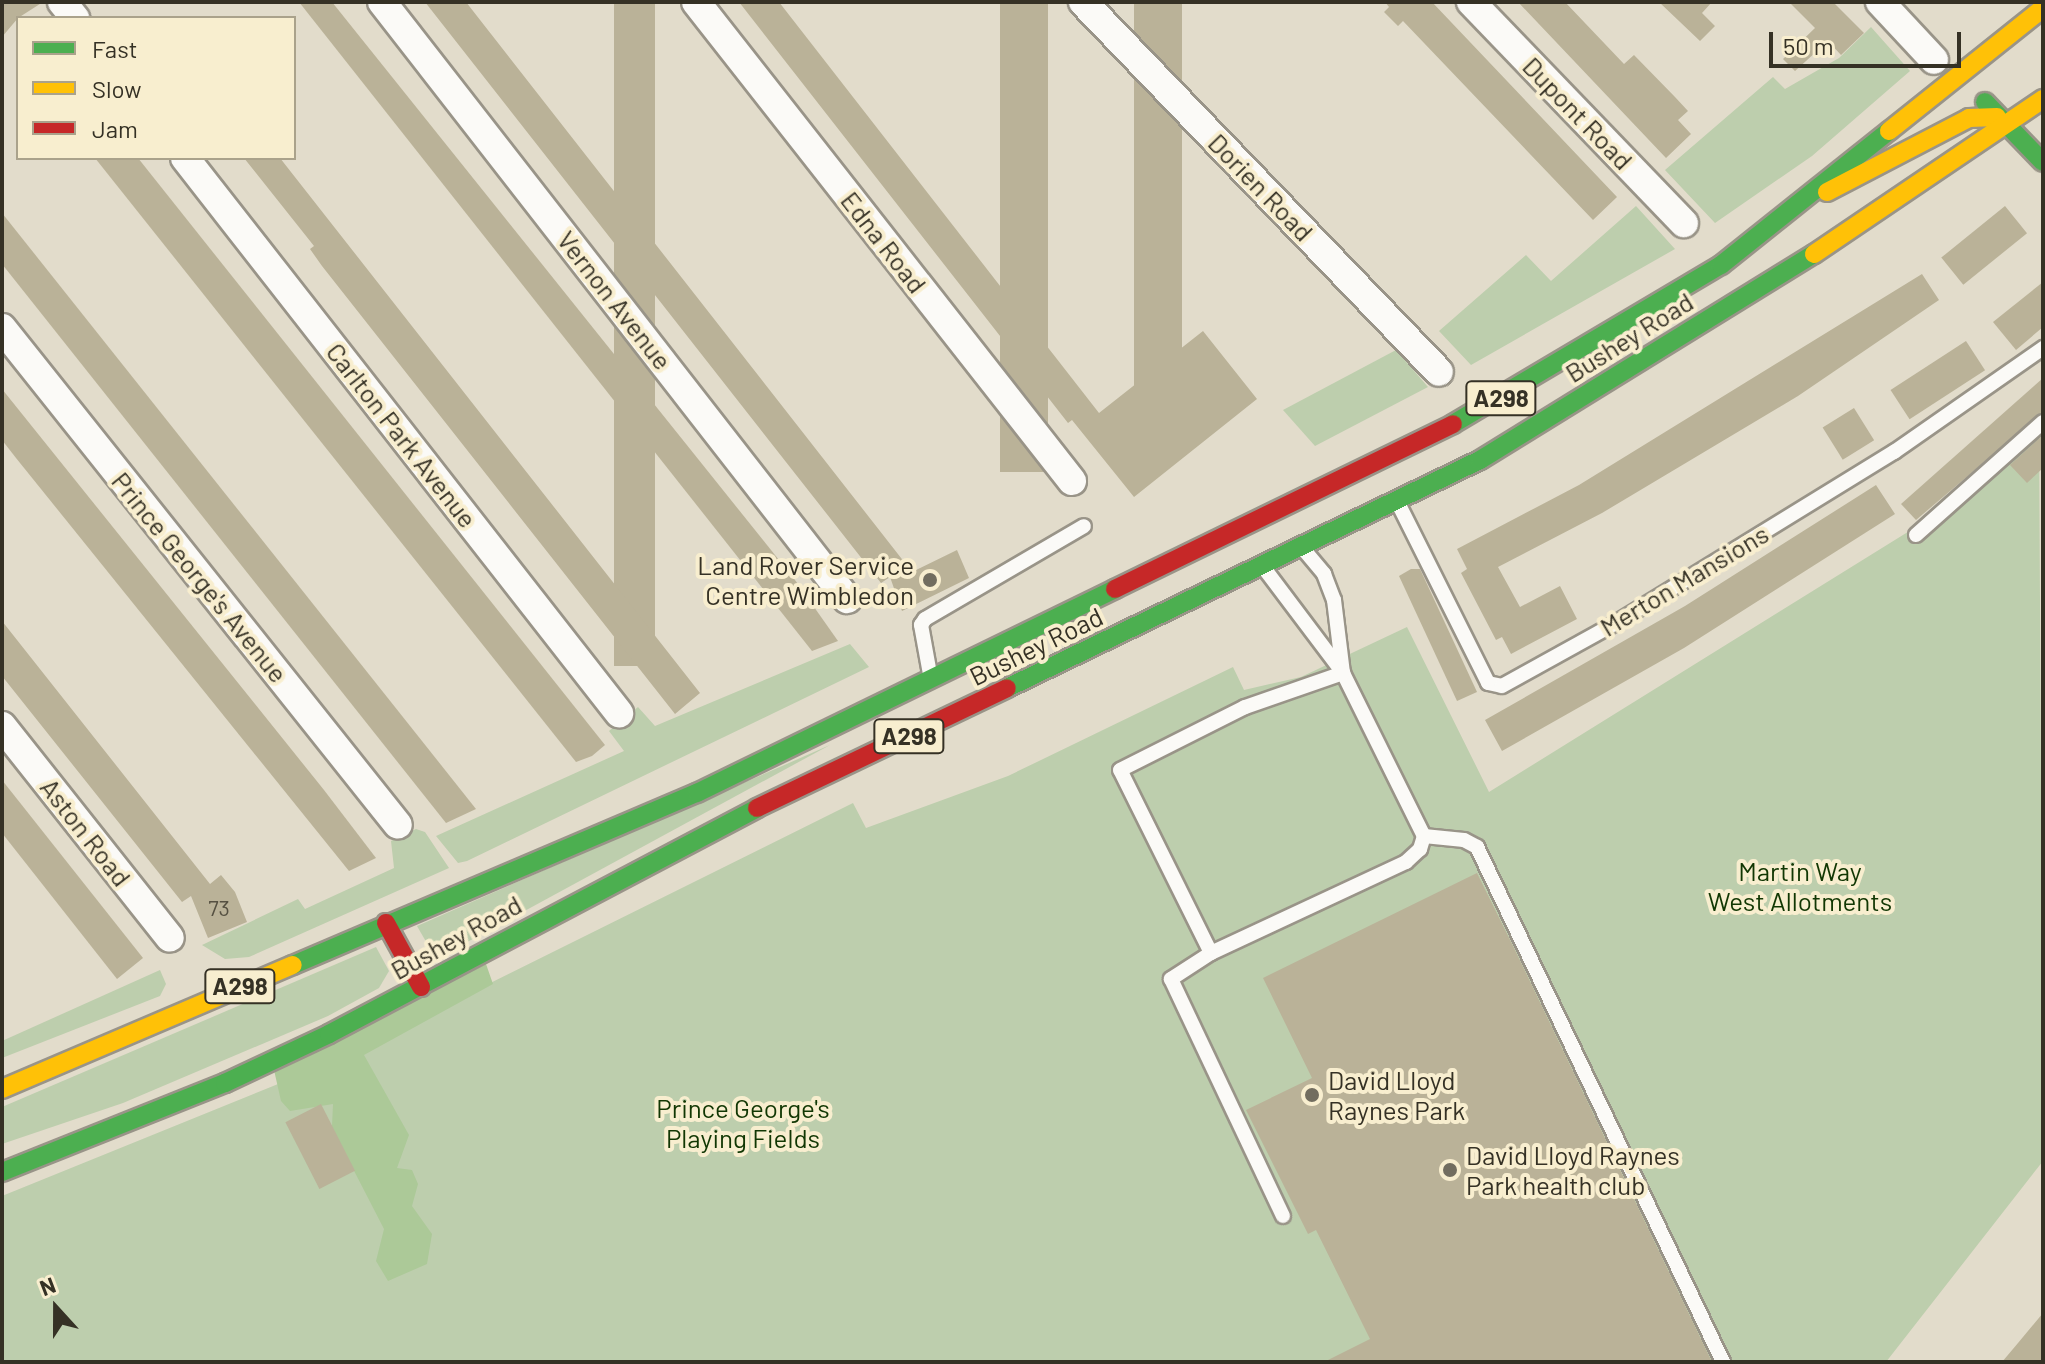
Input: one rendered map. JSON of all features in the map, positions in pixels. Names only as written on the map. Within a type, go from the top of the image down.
[{"type":"main road","name":"Bushey Road","points":[[2,1089],[683,799],[1499,399],[1721,265],[1808,199],[2043,8]]},
{"type":"main road","points":[[1967,69],[2002,121],[2043,162]]},
{"type":"main road","name":"Bushey Road","points":[[5,1170],[225,1083],[421,987],[715,828],[1480,460],[1790,270],[2002,121],[2043,99]]},
{"type":"main road","name":"Bushey Road","points":[[1808,199],[1843,186],[1969,118],[2002,121]]},
{"type":"main road","points":[[386,923],[421,987]]},
{"type":"street","name":"Vernon Avenue","points":[[382,2],[847,599]]},
{"type":"street","name":"Edna Road","points":[[696,2],[1072,481]]},
{"type":"street","name":"Dorien Road","points":[[1083,2],[1439,372]]},
{"type":"street","name":"Dupont Road","points":[[1471,2],[1684,223]]},
{"type":"street","points":[[1880,2],[1934,60]]},
{"type":"street","name":"Carlton Park Avenue","points":[[187,160],[619,713]]},
{"type":"street","name":"Prince George's Avenue","points":[[2,328],[398,825]]},
{"type":"street","name":"Aston Road","points":[[2,726],[170,938]]},
{"type":"lane","name":"Merton Mansions","points":[[1397,502],[1488,683],[1502,686],[1614,624],[1894,452],[2043,348]]},
{"type":"lane","points":[[1916,535],[2043,422]]},
{"type":"lane","points":[[1270,510],[1324,574],[1334,600],[1343,673]]},
{"type":"lane","points":[[931,679],[921,625],[925,619],[1084,526]]},
{"type":"lane","points":[[1263,567],[1343,673],[1424,836],[1420,849],[1406,862],[1211,953],[1171,979],[1283,1216]]},
{"type":"lane","points":[[1211,953],[1120,770],[1245,707],[1293,694],[1343,673]]},
{"type":"lane","points":[[1424,836],[1464,840],[1477,847],[1723,1362]]},
{"type":"green space","points":[[1871,27],[1910,71],[1812,156],[1715,223],[1665,170],[1773,77],[1785,89],[1839,58]]},
{"type":"green space","points":[[1636,206],[1675,249],[1471,365],[1439,331],[1526,255],[1551,281]]},
{"type":"green space","points":[[1396,350],[1428,387],[1315,446],[1283,410]]},
{"type":"green space","points":[[2039,416],[2043,1161],[1886,1362],[2,1362],[2,1196],[325,1065],[853,803],[866,828],[1008,776],[1233,667],[1244,690],[1301,677],[1407,627],[1489,792],[1911,530]]},
{"type":"green space","points":[[850,644],[869,667],[467,861],[458,863],[436,836],[624,751],[609,731],[638,707],[655,726]]},
{"type":"green space","points":[[830,745],[436,959],[417,926]]},
{"type":"green space","points":[[416,829],[425,832],[449,868],[249,957],[225,959],[202,945],[298,899],[305,909],[394,868],[391,841]]},
{"type":"green space","points":[[376,947],[389,971],[379,988],[328,1016],[123,1103],[2,1144],[2,1107]]},
{"type":"green space","points":[[486,964],[493,984],[364,1055],[409,1135],[397,1168],[412,1170],[418,1184],[412,1206],[432,1234],[427,1264],[388,1281],[376,1261],[384,1229],[350,1163],[331,1149],[333,1104],[290,1111],[281,1101],[274,1070]]},
{"type":"green space","points":[[160,970],[166,984],[160,996],[2,1058],[2,1041]]},
{"type":"building","points":[[2,2],[43,2],[16,16],[16,20],[2,37]]},
{"type":"building","points":[[299,2],[332,2],[795,580],[838,641],[812,651]]},
{"type":"building","points":[[425,2],[466,2],[912,572],[957,550],[969,578],[902,611],[890,577],[881,583]]},
{"type":"building","points":[[614,2],[655,2],[655,666],[614,666]]},
{"type":"building","points":[[739,2],[779,2],[1099,413],[1203,331],[1257,399],[1134,497],[1072,420],[1068,423]]},
{"type":"building","points":[[1000,2],[1048,2],[1048,472],[1000,472]]},
{"type":"building","points":[[1134,2],[1182,2],[1182,424],[1134,424]]},
{"type":"building","points":[[1385,2],[1432,2],[1617,197],[1593,220],[1403,21],[1398,26],[1384,12],[1389,7]]},
{"type":"building","points":[[1518,2],[1565,2],[1624,64],[1634,55],[1675,97],[1688,111],[1678,120],[1691,134],[1666,158]]},
{"type":"building","points":[[1659,2],[1712,2],[1702,13],[1715,26],[1700,41]]},
{"type":"building","points":[[1789,2],[1833,2],[1864,33],[1841,55],[1828,41],[1795,71],[1783,59],[1815,28]]},
{"type":"building","points":[[97,160],[140,160],[605,745],[592,756],[576,762]]},
{"type":"building","points":[[246,160],[282,160],[700,693],[675,714],[322,266],[310,249],[314,246]]},
{"type":"building","points":[[2005,206],[2027,233],[1963,285],[1941,258]]},
{"type":"building","points":[[2,213],[476,809],[446,823],[2,264]]},
{"type":"building","points":[[1922,274],[1939,300],[1798,396],[1602,513],[1498,567],[1520,607],[1560,586],[1577,619],[1511,654],[1502,637],[1496,640],[1461,573],[1467,569],[1457,549],[1579,485]]},
{"type":"building","points":[[2043,282],[2043,327],[2016,350],[1993,322]]},
{"type":"building","points":[[1966,341],[1985,370],[1910,419],[1891,390]]},
{"type":"building","points":[[2043,378],[2043,412],[1916,520],[1901,504]]},
{"type":"building","points":[[2,389],[376,858],[349,871],[16,458],[2,440]]},
{"type":"building","points":[[1854,408],[1874,440],[1843,460],[1823,428]]},
{"type":"building","points":[[2043,435],[2043,468],[2027,483],[2010,465]]},
{"type":"building","points":[[1876,485],[1895,514],[1684,648],[1502,751],[1485,720],[1685,606]]},
{"type":"building","points":[[1411,569],[1420,569],[1477,692],[1457,701],[1399,576]]},
{"type":"building","points":[[2,621],[210,884],[221,875],[235,892],[247,922],[208,938],[191,896],[182,902],[2,676]]},
{"type":"building","points":[[2,780],[143,958],[117,979],[2,833]]},
{"type":"building","name":"David Lloyd Raynes Park health club","points":[[1477,873],[1712,1362],[1324,1362],[1370,1339],[1316,1230],[1308,1234],[1246,1110],[1312,1078],[1263,978]]},
{"type":"building","points":[[321,1104],[355,1171],[319,1189],[285,1122]]},
{"type":"building","points":[[2043,1313],[2043,1362],[2002,1362],[2018,1343]]},
{"type":"traffic: fast","points":[[1985,102],[2043,162]]},
{"type":"traffic: fast","points":[[1453,424],[1721,265],[1889,131]]},
{"type":"traffic: fast","points":[[1007,688],[1480,460],[1814,254]]},
{"type":"traffic: fast","points":[[293,965],[697,793],[1115,589]]},
{"type":"traffic: fast","points":[[2,1172],[225,1083],[329,1034],[757,808]]},
{"type":"traffic: slow","points":[[1889,131],[2043,8]]},
{"type":"traffic: slow","points":[[1814,254],[2043,99]]},
{"type":"traffic: slow","points":[[1827,192],[1969,118],[1997,117]]},
{"type":"traffic: slow","points":[[2,1089],[293,965]]},
{"type":"traffic: jam","points":[[1115,589],[1453,424]]},
{"type":"traffic: jam","points":[[757,808],[1007,688]]},
{"type":"traffic: jam","points":[[386,923],[421,987]]},
{"type":"place","name":"Land Rover Service Centre Wimbledon","points":[[930,580]]},
{"type":"place","name":"David Lloyd Raynes Park","points":[[1312,1095]]},
{"type":"place","name":"David Lloyd Raynes Park health club","points":[[1450,1170]]},
{"type":"park label","name":"Martin Way West Allotments","points":[[1800,886]]},
{"type":"park label","name":"Prince George's Playing Fields","points":[[743,1123]]}]
